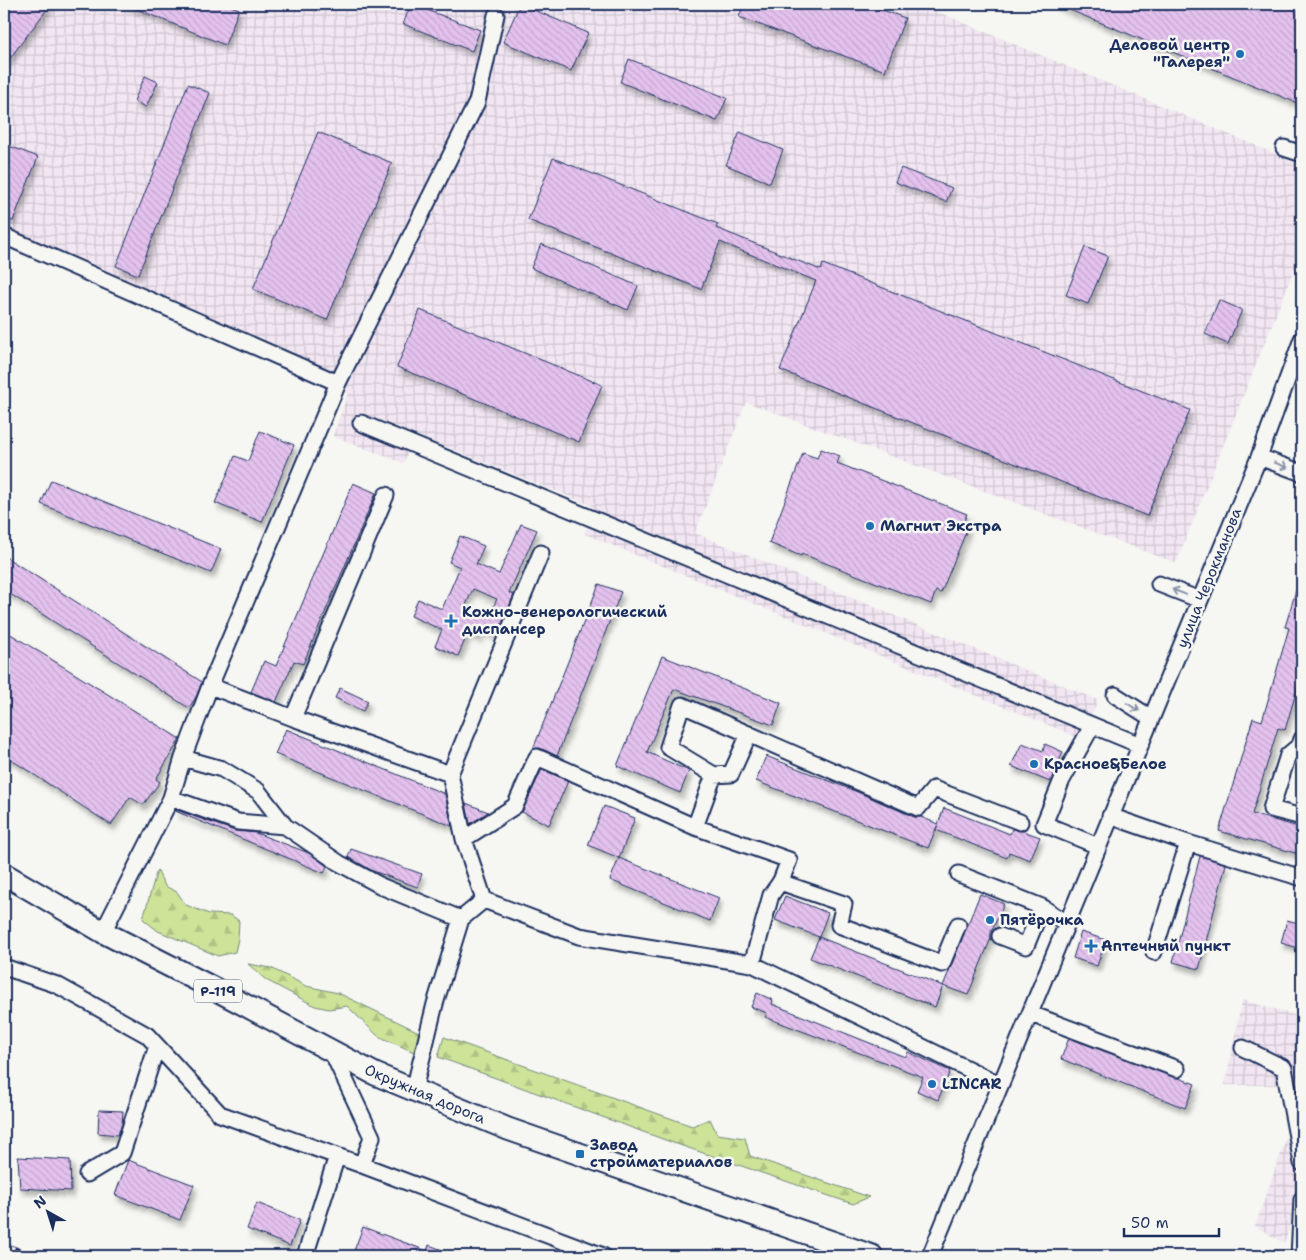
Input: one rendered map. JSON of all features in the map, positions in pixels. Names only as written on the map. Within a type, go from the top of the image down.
[{"type":"highway","name":"Окружная дорога","points":[[4,874],[102,932],[211,987],[375,1074],[508,1129],[872,1256]]},
{"type":"street","points":[[102,932],[171,798],[183,758],[210,686],[338,382],[477,102],[496,15]]},
{"type":"street","points":[[1284,148],[1302,154]]},
{"type":"street","points":[[4,236],[338,382]]},
{"type":"street","name":"улица Черокманова","points":[[930,1256],[1259,457],[1302,339]]},
{"type":"street","points":[[360,423],[1140,745]]},
{"type":"street","points":[[1259,457],[1302,474]]},
{"type":"street","points":[[293,718],[386,496]]},
{"type":"street","points":[[484,900],[464,839],[450,774],[541,553]]},
{"type":"street","points":[[1159,584],[1200,600]]},
{"type":"street","points":[[210,686],[450,774]]},
{"type":"street","points":[[1115,695],[1151,718]]},
{"type":"street","points":[[749,734],[731,774],[714,776],[668,747],[682,705],[749,734],[918,808],[934,789],[1020,822]]},
{"type":"street","points":[[1092,726],[1062,780],[1044,824],[1098,846]]},
{"type":"street","points":[[1302,739],[1300,745],[1288,755],[1271,808],[1302,817]]},
{"type":"street","points":[[464,839],[515,806],[537,757],[695,827],[789,860],[780,882],[770,895],[752,964]]},
{"type":"street","points":[[183,758],[222,769],[258,791],[285,826],[339,863],[383,888],[461,919]]},
{"type":"street","points":[[695,827],[714,776]]},
{"type":"street","points":[[171,798],[238,822],[285,826]]},
{"type":"street","points":[[1110,816],[1188,843],[1302,878]]},
{"type":"street","points":[[1154,952],[1188,843]]},
{"type":"street","points":[[959,874],[1042,907],[1066,923]]},
{"type":"street","points":[[780,882],[844,904],[839,925],[942,964],[958,924]]},
{"type":"street","points":[[414,1090],[435,1004],[461,919],[484,900]]},
{"type":"street","points":[[484,900],[579,936],[752,964],[1000,1084]]},
{"type":"street","points":[[1000,936],[1026,946],[1042,907]]},
{"type":"street","points":[[4,967],[57,984],[147,1035],[220,1114],[362,1165],[603,1256]]},
{"type":"street","points":[[1031,1014],[1177,1069]]},
{"type":"street","points":[[87,1174],[122,1153],[157,1046]]},
{"type":"street","points":[[1243,1048],[1284,1068],[1302,1163]]},
{"type":"street","points":[[332,1052],[372,1136],[362,1165]]},
{"type":"street","points":[[305,1256],[337,1156]]},
{"type":"street","points":[[1299,1256],[1302,1199]]},
{"type":"shaded area","points":[[4,4],[919,4],[1302,165],[1302,250],[1176,563],[746,402],[695,533],[1098,700],[1082,739],[585,534],[593,506],[416,435],[403,463],[333,436],[348,393],[4,243]]},
{"type":"shaded area","points":[[1242,1000],[1302,1017],[1302,1196],[1284,1243],[1255,1226],[1291,1125],[1279,1085],[1225,1085]]},
{"type":"green space","points":[[157,870],[165,886],[177,892],[186,905],[209,914],[231,915],[239,921],[235,952],[218,956],[158,931],[143,919]]},
{"type":"green space","points":[[248,964],[271,968],[306,986],[338,993],[423,1034],[414,1052],[378,1036],[347,1006],[329,1009],[315,1006],[266,980]]},
{"type":"green space","points":[[444,1037],[692,1126],[710,1119],[717,1134],[745,1138],[750,1156],[869,1197],[853,1204],[668,1141],[438,1057]]},
{"type":"building","points":[[4,4],[51,4],[4,66]]},
{"type":"building","points":[[124,4],[226,4],[239,9],[225,45]]},
{"type":"building","points":[[411,4],[480,30],[472,51],[403,24]]},
{"type":"building","points":[[520,4],[588,33],[571,71],[503,42]]},
{"type":"building","points":[[744,4],[865,4],[905,18],[885,71],[739,17]]},
{"type":"building","name":"Деловой центр \"Галерея\"","points":[[1055,4],[1302,4],[1302,105]]},
{"type":"building","points":[[629,59],[727,98],[717,121],[620,82]]},
{"type":"building","points":[[145,76],[158,82],[146,107],[134,101]]},
{"type":"building","points":[[188,84],[210,93],[138,275],[116,266]]},
{"type":"building","points":[[318,132],[392,163],[327,320],[253,289]]},
{"type":"building","points":[[740,132],[783,150],[770,183],[726,165]]},
{"type":"building","points":[[4,144],[38,157],[13,221],[4,218]]},
{"type":"building","points":[[553,158],[718,224],[716,228],[821,270],[823,264],[1190,410],[1147,516],[780,370],[816,281],[720,242],[701,289],[528,220]]},
{"type":"building","points":[[901,168],[952,188],[946,202],[895,182]]},
{"type":"building","points":[[541,244],[638,286],[628,310],[531,268]]},
{"type":"building","points":[[1085,247],[1108,256],[1088,304],[1066,295]]},
{"type":"building","points":[[1219,300],[1242,310],[1228,344],[1205,334]]},
{"type":"building","points":[[420,310],[602,385],[579,442],[397,367]]},
{"type":"building","points":[[260,431],[294,445],[262,522],[215,503],[235,456],[248,461]]},
{"type":"building","name":"Магнит Экстра","points":[[821,449],[840,456],[837,463],[967,514],[962,525],[968,527],[941,593],[936,591],[931,604],[769,543],[803,453],[817,458]]},
{"type":"building","points":[[51,480],[221,549],[211,573],[41,504]]},
{"type":"building","points":[[353,483],[376,493],[303,664],[294,661],[276,702],[251,692],[264,661],[276,666]]},
{"type":"building","points":[[521,524],[537,530],[509,593],[514,595],[497,636],[482,630],[478,637],[468,633],[458,656],[435,646],[442,630],[411,616],[418,599],[442,609],[460,567],[449,562],[460,536],[484,546],[476,564],[499,574]],"holes":[[[473,589],[497,599],[488,618],[465,607]]]},
{"type":"building","points":[[4,556],[202,682],[189,708],[4,590]]},
{"type":"building","points":[[1300,577],[1302,578],[1302,672],[1285,730],[1278,728],[1252,814],[1302,828],[1302,855],[1219,831],[1253,718],[1262,721],[1289,628],[1285,627]]},
{"type":"building","points":[[599,584],[621,592],[557,756],[540,748],[533,749]]},
{"type":"building","points":[[4,630],[180,739],[156,779],[160,782],[143,805],[130,797],[111,825],[4,755]]},
{"type":"building","points":[[662,656],[781,703],[773,725],[674,689],[647,752],[689,771],[680,793],[617,766]]},
{"type":"building","points":[[340,688],[368,701],[363,711],[335,698]]},
{"type":"building","points":[[286,729],[445,794],[452,826],[275,754]]},
{"type":"building","points":[[1022,743],[1043,751],[1045,744],[1063,752],[1050,782],[1011,766]]},
{"type":"building","points":[[766,756],[860,793],[914,817],[921,817],[938,824],[928,848],[756,781]]},
{"type":"building","points":[[542,769],[568,781],[549,825],[522,812]]},
{"type":"building","points":[[466,803],[488,812],[470,824]]},
{"type":"building","points":[[604,806],[635,818],[619,858],[588,845]]},
{"type":"building","points":[[944,808],[1010,834],[1012,829],[1040,837],[1030,860],[1009,852],[1007,858],[936,830]]},
{"type":"building","points":[[176,810],[235,831],[256,833],[309,853],[327,866],[324,873]]},
{"type":"building","points":[[351,849],[422,874],[417,887],[373,871],[348,857]]},
{"type":"building","points":[[1200,856],[1226,864],[1199,969],[1173,962]]},
{"type":"building","points":[[619,858],[719,898],[710,921],[610,880]]},
{"type":"building","points":[[980,894],[1004,904],[991,932],[991,938],[968,995],[943,986]]},
{"type":"building","points":[[785,896],[828,913],[819,937],[775,920]]},
{"type":"building","points":[[1287,920],[1302,924],[1302,949],[1281,943]]},
{"type":"building","points":[[1081,932],[1106,940],[1097,966],[1073,958]]},
{"type":"building","points":[[819,937],[943,986],[935,1007],[810,958]]},
{"type":"building","points":[[757,993],[773,1000],[772,1004],[905,1057],[908,1052],[950,1071],[938,1100],[917,1091],[923,1077],[765,1017],[767,1013],[751,1007]]},
{"type":"building","points":[[1069,1038],[1195,1084],[1185,1108],[1061,1059]]},
{"type":"building","points":[[99,1110],[123,1111],[122,1124],[118,1135],[98,1133]]},
{"type":"building","points":[[18,1157],[70,1160],[71,1191],[20,1188]]},
{"type":"building","points":[[128,1160],[194,1185],[180,1220],[115,1195]]},
{"type":"building","points":[[257,1203],[300,1220],[290,1246],[247,1229]]},
{"type":"building","points":[[363,1227],[427,1251],[429,1245],[456,1256],[352,1256]]},
{"type":"railway","points":[[4,1245],[27,1256]]},
{"type":"place","name":"Деловой центр \"Галерея\"","points":[[1240,54]]},
{"type":"place","name":"Магнит Экстра","points":[[870,526]]},
{"type":"place","name":"Кожно-венерологический диспансер","points":[[451,621]]},
{"type":"place","name":"Красное&Белое","points":[[1034,764]]},
{"type":"place","name":"Пятёрочка","points":[[990,920]]},
{"type":"place","name":"Аптечный пункт","points":[[1091,946]]},
{"type":"place","name":"LINCAR","points":[[932,1084]]},
{"type":"place","name":"Завод стройматериалов","points":[[580,1154]]}]
